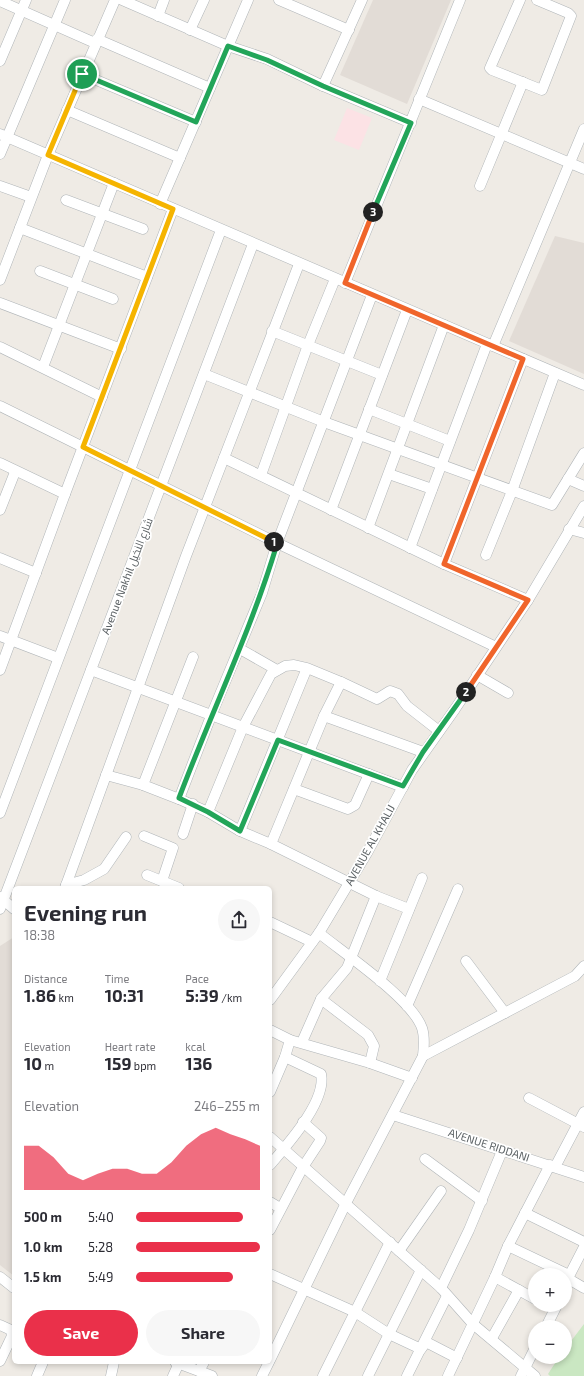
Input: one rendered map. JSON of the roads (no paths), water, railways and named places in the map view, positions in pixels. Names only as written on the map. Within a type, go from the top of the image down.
[{"type":"street","points":[[0,61],[26,0]]},
{"type":"street","points":[[0,154],[3,135],[55,25],[65,0]]},
{"type":"street","points":[[0,280],[48,155],[115,0]]},
{"type":"street","points":[[122,0],[228,46],[273,62],[323,86],[411,123]]},
{"type":"street","points":[[158,16],[164,0]]},
{"type":"street","points":[[190,30],[204,0]]},
{"type":"street","points":[[160,204],[248,0]]},
{"type":"street","points":[[279,0],[349,30]]},
{"type":"street","points":[[323,86],[362,0]]},
{"type":"street","points":[[345,283],[460,0]]},
{"type":"street","points":[[520,0],[490,68],[543,89],[571,16],[568,13],[537,0]]},
{"type":"street","points":[[0,1],[210,88]]},
{"type":"street","points":[[82,74],[196,122]]},
{"type":"street","points":[[480,186],[523,82]]},
{"type":"street","points":[[420,99],[501,135],[584,169]]},
{"type":"street","points":[[67,110],[180,158]]},
{"type":"street","points":[[410,548],[450,441],[584,129]]},
{"type":"street","points":[[3,135],[299,264],[584,385]]},
{"type":"street","points":[[42,367],[114,184]]},
{"type":"street","points":[[0,186],[31,197]]},
{"type":"street","points":[[66,200],[102,215],[143,229]]},
{"type":"street","points":[[0,670],[173,209]]},
{"type":"street","points":[[20,228],[147,277]]},
{"type":"street","points":[[0,813],[221,230]]},
{"type":"street","name":"Avenue Nakhil شارع النخيل","points":[[1,902],[253,244]]},
{"type":"street","points":[[66,886],[205,508],[299,264]]},
{"type":"street","points":[[40,271],[113,299]]},
{"type":"street","points":[[261,475],[308,345],[335,279]]},
{"type":"street","points":[[179,798],[262,593],[277,544],[372,295]]},
{"type":"street","points":[[0,303],[121,349]]},
{"type":"street","points":[[331,510],[407,310]]},
{"type":"street","points":[[368,528],[399,450],[444,325]]},
{"type":"street","points":[[272,331],[382,375]]},
{"type":"street","points":[[0,347],[102,397]]},
{"type":"street","points":[[444,564],[523,359]]},
{"type":"street","points":[[486,555],[512,491],[555,373]]},
{"type":"street","points":[[204,374],[286,408],[441,466],[552,505],[584,453]]},
{"type":"street","points":[[0,406],[277,544],[496,647]]},
{"type":"street","points":[[369,409],[450,441]]},
{"type":"street","points":[[224,458],[444,564],[528,600]]},
{"type":"street","points":[[0,464],[66,494]]},
{"type":"street","points":[[0,510],[15,472]]},
{"type":"street","points":[[389,474],[432,489]]},
{"type":"street","points":[[568,479],[584,486]]},
{"type":"street","name":"AVENUE AL KHALIJ","points":[[272,997],[319,933],[423,752],[439,732],[528,600],[584,506]]},
{"type":"street","points":[[569,530],[584,533]]},
{"type":"street","points":[[0,558],[36,573]]},
{"type":"street","points":[[0,636],[58,658]]},
{"type":"street","points":[[240,649],[277,670]]},
{"type":"street","points":[[143,786],[193,657]]},
{"type":"street","points":[[208,812],[243,727],[266,682],[271,674],[285,666],[294,665],[307,668],[377,699],[390,691],[398,694],[407,706],[439,732]]},
{"type":"street","points":[[240,831],[307,668]]},
{"type":"street","points":[[91,670],[310,753],[403,786]]},
{"type":"street","points":[[477,675],[508,693]]},
{"type":"street","points":[[270,844],[310,753],[324,716],[341,682]]},
{"type":"street","points":[[324,716],[423,752]]},
{"type":"street","points":[[294,789],[348,809],[355,805],[369,774]]},
{"type":"street","points":[[106,775],[143,786],[193,804],[240,831],[270,844],[376,896],[409,909]]},
{"type":"street","points":[[183,834],[193,804]]},
{"type":"street","points":[[144,836],[173,848],[162,881]]},
{"type":"street","points":[[69,886],[84,880],[104,869],[126,837]]},
{"type":"street","points":[[147,875],[174,886]]},
{"type":"street","points":[[380,981],[422,878]]},
{"type":"street","points":[[407,1006],[458,889]]},
{"type":"street","points":[[302,1042],[321,999],[348,968],[376,896]]},
{"type":"street","points":[[1,902],[12,908]]},
{"type":"street","points":[[272,923],[312,942]]},
{"type":"street","points":[[272,1357],[346,1203],[423,1056],[424,1038],[422,1028],[416,1016],[380,981],[319,933]]},
{"type":"street","points":[[466,961],[505,1013]]},
{"type":"street","points":[[423,1056],[575,976],[584,966]]},
{"type":"street","points":[[321,999],[368,1035],[374,1046],[370,1063]]},
{"type":"street","points":[[272,1031],[290,1040],[302,1042],[370,1063],[412,1078]]},
{"type":"street","points":[[272,1087],[285,1057],[290,1040]]},
{"type":"street","points":[[272,1163],[284,1149],[318,1098],[322,1080],[321,1074],[285,1057]]},
{"type":"street","points":[[530,1098],[581,1125]]},
{"type":"street","points":[[448,1376],[508,1246],[525,1213],[552,1166],[581,1125],[584,1112]]},
{"type":"street","name":"AVENUE RIDDANI","points":[[393,1115],[584,1177]]},
{"type":"street","points":[[272,1226],[280,1208],[321,1138],[303,1122]]},
{"type":"street","points":[[272,1139],[421,1270],[444,1292],[473,1324],[492,1338],[523,1371],[535,1376]]},
{"type":"street","points":[[407,1376],[421,1349],[502,1150]]},
{"type":"street","points":[[425,1158],[482,1201]]},
{"type":"street","points":[[400,1251],[441,1191]]},
{"type":"street","points":[[272,1203],[280,1208]]},
{"type":"street","points":[[525,1213],[584,1242]]},
{"type":"street","points":[[323,1376],[390,1242]]},
{"type":"street","points":[[508,1246],[547,1268]]},
{"type":"street","points":[[572,1270],[584,1247]]},
{"type":"street","points":[[368,1376],[421,1270]]},
{"type":"street","points":[[272,1275],[292,1285],[304,1288],[354,1312],[389,1334],[421,1349]]},
{"type":"street","points":[[0,1277],[12,1286]]},
{"type":"street","points":[[495,1277],[528,1295]]},
{"type":"street","points":[[572,1282],[584,1288]]},
{"type":"street","points":[[492,1338],[519,1290]]},
{"type":"street","points":[[0,1325],[8,1328],[12,1333],[0,1361]]},
{"type":"street","points":[[421,1349],[426,1342],[457,1358]]},
{"type":"street","points":[[523,1371],[528,1361]]},
{"type":"street","points":[[37,1376],[42,1364]]},
{"type":"street","points":[[111,1376],[114,1364]]},
{"type":"street","points":[[173,1376],[177,1364]]},
{"type":"street","points":[[183,1364],[201,1367],[212,1376]]},
{"type":"street","points":[[262,1376],[268,1364]]}]
